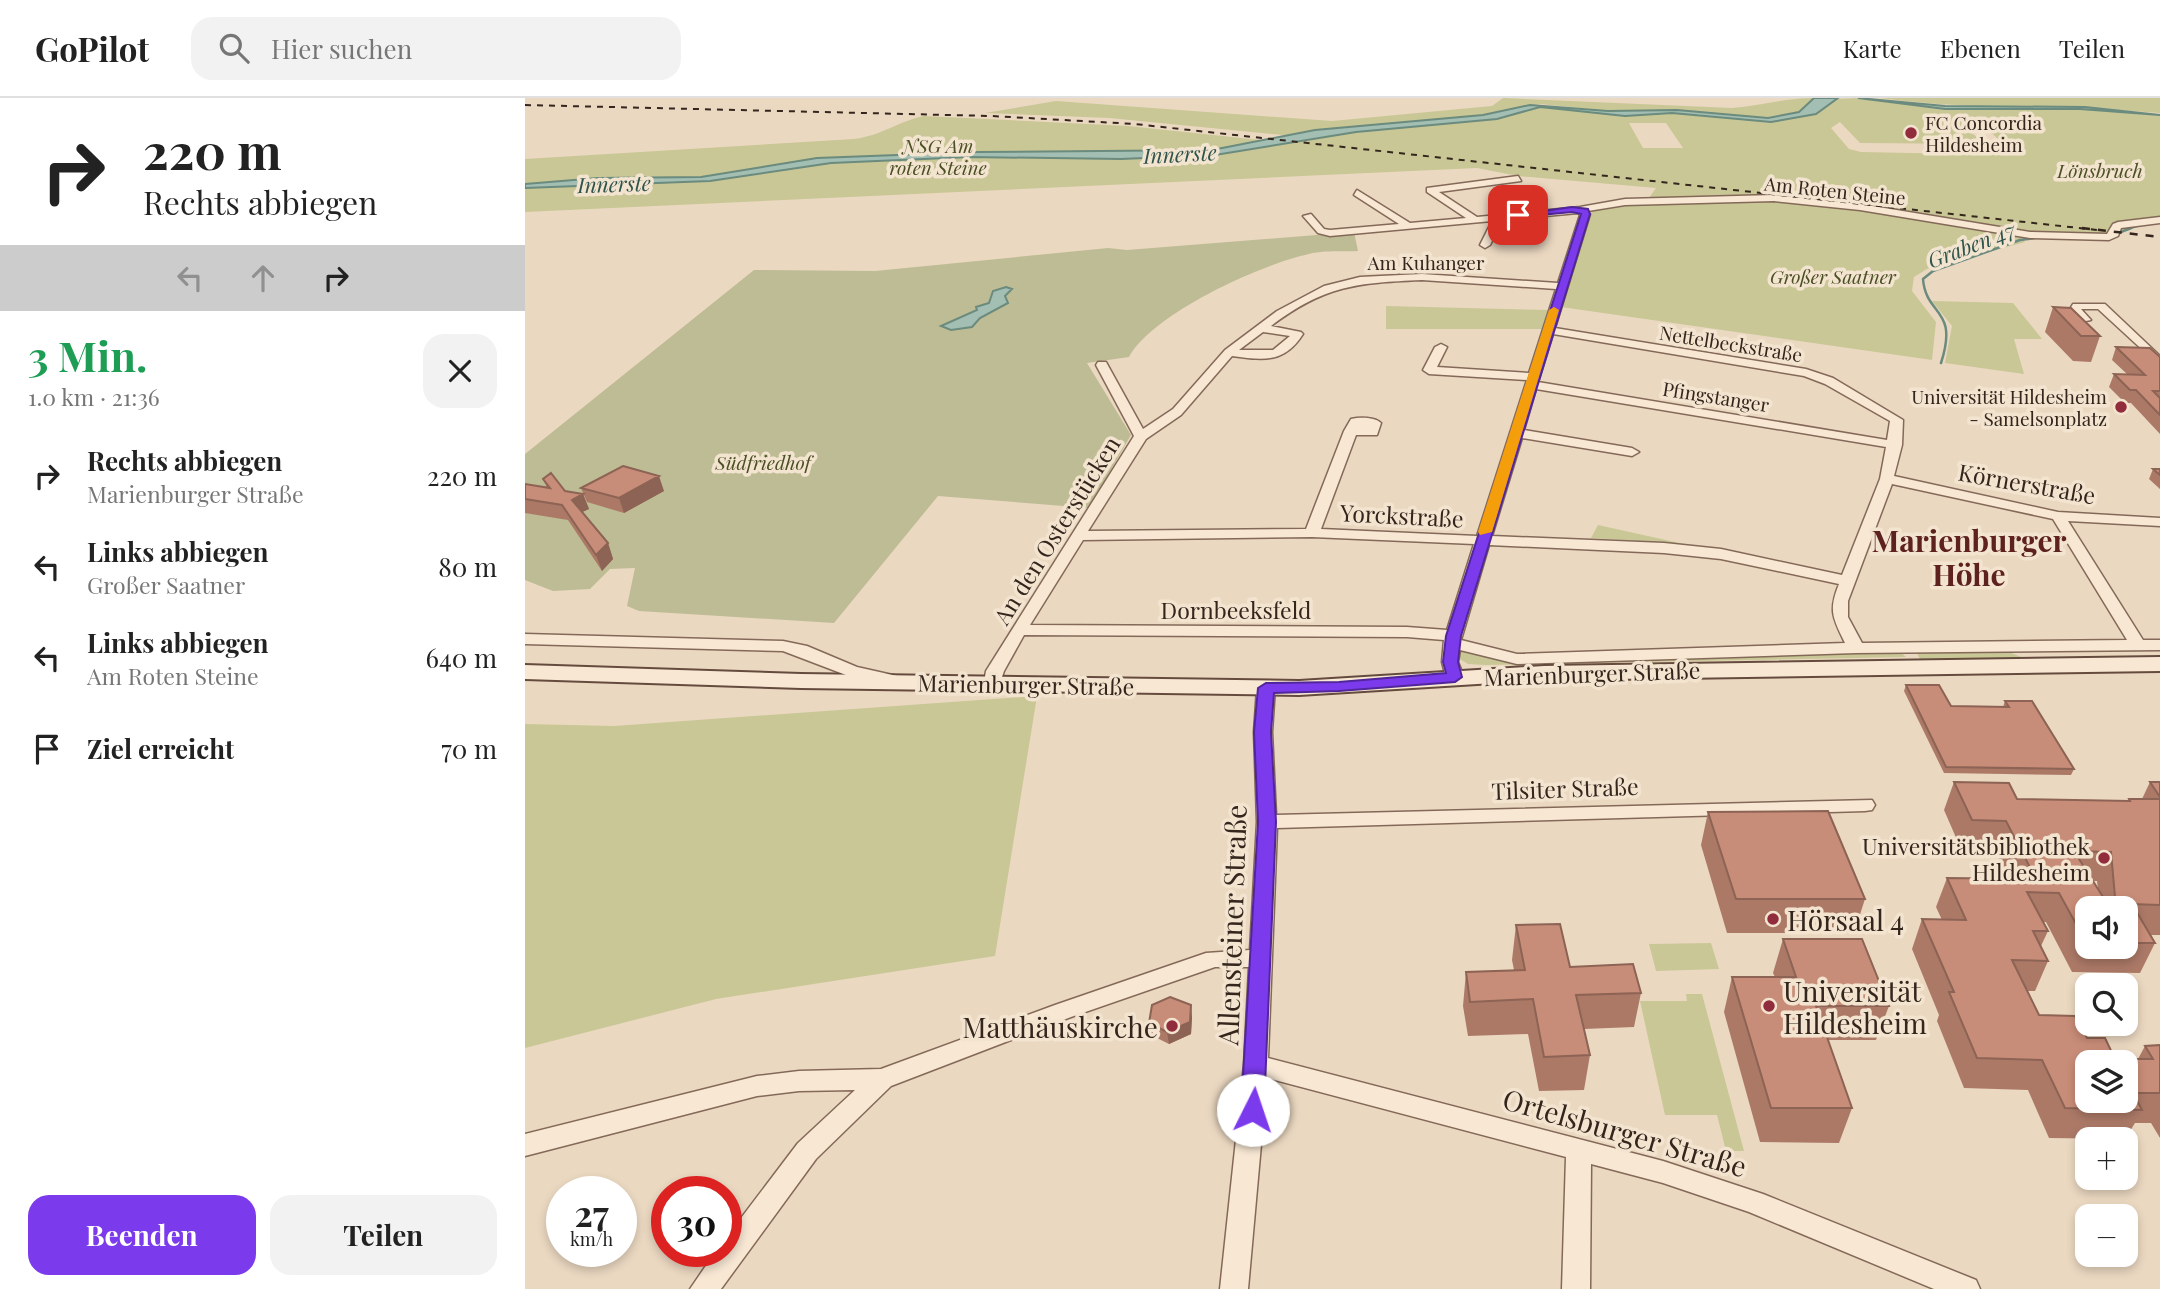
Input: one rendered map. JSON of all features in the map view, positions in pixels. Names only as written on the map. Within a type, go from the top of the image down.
[{"type":"main road","name":"Marienburger Straße","points":[[525,672],[801,681],[1266,688],[1339,686],[1455,677],[2160,664]]},
{"type":"street","points":[[1474,219],[1430,190],[1518,179]]},
{"type":"street","points":[[1357,193],[1409,226]]},
{"type":"street","name":"Am Roten Steine","points":[[1308,216],[1321,231],[1330,233],[1580,210],[1625,202],[1783,198],[2035,236],[2109,237],[2115,234],[2116,226],[2121,224],[2160,220]]},
{"type":"street","points":[[1455,677],[1450,662],[1453,640],[1585,214],[1580,210]]},
{"type":"street","points":[[1485,245],[1499,217]]},
{"type":"street","name":"Am Kuhanger","points":[[1141,436],[1177,412],[1229,352],[1314,294],[1360,280],[1466,278],[1562,286]]},
{"type":"street","points":[[2085,320],[2074,309],[2077,306],[2101,306],[2160,362]]},
{"type":"street","points":[[1229,352],[1278,355],[1286,351],[1297,334],[1262,328]]},
{"type":"street","name":"Nettelbeckstraße","points":[[1548,330],[1806,373],[1829,381],[1897,420],[1895,445]]},
{"type":"street","name":"Pfingstanger","points":[[1441,347],[1429,370],[1533,381],[1895,445]]},
{"type":"street","name":"An den Osterstücken","points":[[993,682],[995,671],[1019,630],[1141,436],[1102,365]]},
{"type":"street","points":[[1312,533],[1351,431]]},
{"type":"street","points":[[1517,433],[1632,452]]},
{"type":"street","points":[[1856,648],[1840,617],[1840,601],[1887,479],[1895,445]]},
{"type":"street","name":"Körnerstraße","points":[[1887,479],[2058,516],[2160,522]]},
{"type":"street","points":[[2058,516],[2138,645]]},
{"type":"street","name":"Yorckstraße","points":[[1078,536],[1312,533],[1664,548],[1721,554],[1847,581]]},
{"type":"street","name":"Dornbeeksfeld","points":[[1019,630],[1407,632],[1453,640]]},
{"type":"street","points":[[525,639],[783,646],[852,671],[900,682]]},
{"type":"street","name":"Marienburger Straße","points":[[1453,640],[1517,659],[1856,648],[2160,645]]},
{"type":"street","name":"Marienburger Straße","points":[[2005,646],[2047,665]]},
{"type":"street","points":[[801,681],[812,667],[813,657]]},
{"type":"street","name":"Allensteiner Straße","points":[[1234,1289],[1256,1065],[1267,822],[1263,732],[1266,688]]},
{"type":"street","name":"Tilsiter Straße","points":[[1267,822],[1865,805]]},
{"type":"street","points":[[525,1145],[757,1086],[799,1081],[881,1079],[1063,1011],[1214,959],[1261,958]]},
{"type":"street","name":"Ortelsburger Straße","points":[[1256,1065],[1663,1172],[1754,1202],[1966,1289]]},
{"type":"street","points":[[704,1289],[807,1151],[881,1079]]},
{"type":"street","points":[[1576,1289],[1579,1149]]},
{"type":"green space","points":[[1503,98],[1732,108],[1814,98],[1799,112],[1768,118],[1677,110],[1608,111],[1540,104],[1483,115],[1315,130],[1293,136],[1109,118],[985,113],[1056,101],[1332,121],[1492,106]]},
{"type":"green space","points":[[1858,98],[1945,109],[2080,109],[2160,115],[2160,221],[2131,227],[2115,236],[2093,240],[2017,234],[2025,242],[1927,269],[1914,277],[1912,291],[1936,322],[1932,360],[1561,307],[1593,208],[1646,202],[1656,188],[1518,176],[1477,168],[525,212],[525,159],[854,139],[924,116],[1128,126],[1289,143],[1356,132],[1497,119],[1540,107],[1625,116],[1672,113],[1771,122],[1823,110],[1835,99]],"holes":[[[1840,122],[1860,143],[1985,144],[1961,124],[1981,123],[2015,155],[1861,152],[1849,149],[1831,128]],[[1629,123],[1666,123],[1683,148],[1643,148]]]},
{"type":"green space","points":[[1881,98],[2160,98],[2160,113],[1950,105]]},
{"type":"green space","name":"Südfriedhof","points":[[1354,232],[1358,251],[1315,253],[1264,268],[1183,308],[1141,341],[1129,357],[1087,363],[1131,435],[1089,508],[938,496],[834,623],[639,611],[627,606],[635,568],[610,569],[590,589],[553,591],[525,580],[525,454],[754,270],[875,271],[1108,248],[1127,250]]},
{"type":"green space","points":[[1932,301],[2013,303],[2042,339],[2014,339],[2024,374],[1945,363],[1952,326]]},
{"type":"green space","points":[[1386,306],[1549,310],[1543,329],[1386,329]]},
{"type":"green space","points":[[1598,525],[1684,544],[1591,538]]},
{"type":"green space","points":[[1460,650],[1491,657],[1900,652],[1906,657],[1485,665],[1468,664],[1458,658]]},
{"type":"green space","points":[[2006,651],[2024,658],[1920,659],[1917,653]]},
{"type":"green space","points":[[1037,696],[995,956],[716,999],[525,1048],[525,724],[614,726]]},
{"type":"green space","points":[[1711,943],[1719,969],[1656,971],[1649,944]]},
{"type":"green space","points":[[1686,994],[1702,994],[1744,1151],[1726,1151],[1717,1115],[1665,1115],[1640,1001],[1687,1001]]},
{"type":"water","name":"Innerste","points":[[1814,98],[1838,98],[1816,114],[1771,122],[1672,113],[1625,116],[1540,107],[1497,119],[1356,132],[1215,155],[1121,159],[970,157],[831,163],[710,181],[525,188],[525,184],[598,178],[701,177],[817,158],[978,152],[1212,150],[1315,130],[1483,115],[1530,105],[1608,111],[1677,110],[1768,118],[1799,112]]},
{"type":"water","points":[[1858,98],[1945,106],[2085,107],[2160,115],[2080,109],[1945,109]]},
{"type":"water","points":[[1006,287],[1012,289],[1005,296],[1008,303],[980,318],[972,327],[951,330],[941,326],[989,303],[993,291]]},
{"type":"building","points":[[2053,307],[2071,308],[2100,336],[2081,336]]},
{"type":"building","points":[[2116,347],[2150,348],[2160,357],[2160,391],[2153,391],[2160,398],[2160,415],[2136,390],[2130,390],[2114,374],[2145,375]]},
{"type":"building","points":[[623,466],[659,476],[619,498],[581,488]]},
{"type":"building","points":[[551,473],[565,491],[583,494],[572,500],[608,543],[596,555],[562,505],[525,499],[525,484],[550,488],[543,479]]},
{"type":"building","points":[[1906,685],[1939,685],[1951,706],[2009,707],[2005,701],[2032,701],[2074,769],[1946,767]]},
{"type":"building","points":[[1954,782],[2009,783],[2017,799],[2160,799],[2160,905],[2138,904],[2138,896],[2115,896],[2111,852],[2074,851],[2102,896],[2075,896],[2075,922],[2059,893],[2027,892],[2048,931],[2033,931],[2048,961],[2012,960],[2039,1015],[2075,1016],[2075,1036],[2105,1038],[2111,1050],[2075,1050],[2075,1108],[2065,1108],[2042,1060],[1977,1058],[1949,992],[1954,992],[1922,919],[1966,920],[1947,878],[2036,879],[2006,821],[1972,820]]},
{"type":"building","points":[[2150,782],[2160,782],[2160,797]]},
{"type":"building","points":[[1828,811],[1865,899],[1736,899],[1708,812]]},
{"type":"building","points":[[2138,914],[2155,943],[2138,943]]},
{"type":"building","points":[[1560,924],[1570,967],[1633,964],[1641,993],[1576,995],[1590,1055],[1544,1057],[1533,999],[1470,1002],[1466,972],[1525,970],[1516,925]]},
{"type":"building","points":[[1783,939],[1862,939],[1889,1006],[1816,1006],[1852,1108],[1771,1108],[1732,977],[1796,977]]},
{"type":"building","points":[[1170,997],[1191,1005],[1190,1022],[1167,1032],[1149,1023],[1152,1005]]},
{"type":"building","points":[[2160,1045],[2160,1093],[2138,1093],[2138,1059],[2153,1059],[2145,1046]]},
{"type":"waterway","name":"Graben 47","points":[[2126,230],[2137,226]]},
{"type":"waterway","name":"Graben 47","points":[[2126,230],[2131,228]]},
{"type":"waterway","name":"Graben 47","points":[[2116,234],[2126,230]]},
{"type":"waterway","name":"Graben 47","points":[[1941,363],[1946,345],[1944,322],[1925,291],[1923,279],[1933,271],[2020,240],[2035,238]]},
{"type":"railway","points":[[525,105],[991,116],[1135,124],[2097,230]]},
{"type":"railway","points":[[2082,228],[2160,237]]},
{"type":"slow traffic","points":[[1485,532],[1554,310]]},
{"type":"place","name":"FC Concordia Hildesheim","points":[[1911,133]]},
{"type":"place","name":"Universität Hildesheim - Samelsonplatz","points":[[2121,407]]},
{"type":"place","name":"Universitätsbibliothek Hildesheim","points":[[2104,858]]},
{"type":"place","name":"Hörsaal 4","points":[[1773,919]]},
{"type":"place","name":"Universität Hildesheim","points":[[1769,1006]]},
{"type":"place","name":"Matthäuskirche","points":[[1172,1026]]},
{"type":"district","name":"Marienburger Höhe","points":[[1969,557]]},
{"type":"route","points":[[1253,1110],[1267,822],[1263,732],[1266,688],[1339,686],[1455,677],[1450,662],[1453,636],[1585,211],[1572,209],[1518,215]]},
{"type":"park label","name":"NSG Am roten Steine","points":[[938,156]]},
{"type":"park label","name":"Lönsbruch","points":[[2100,170]]},
{"type":"park label","name":"Großer Saatner","points":[[1833,276]]}]
